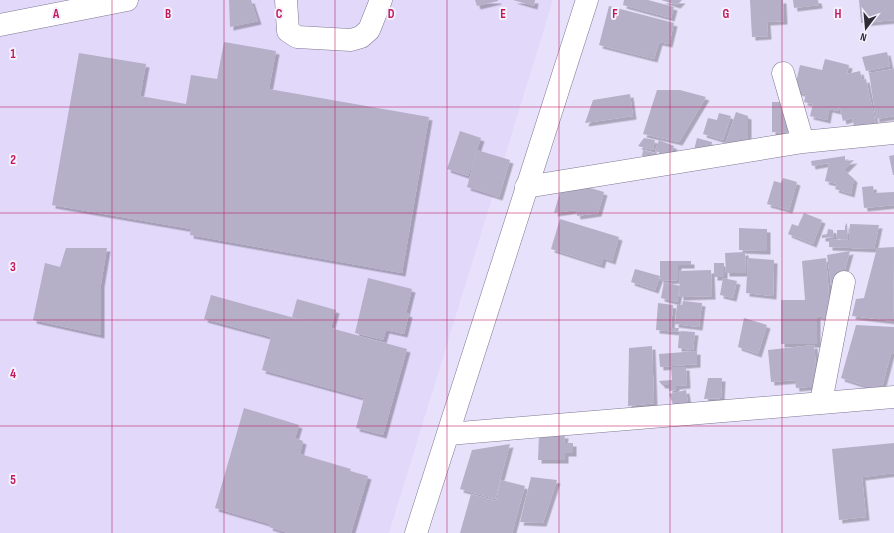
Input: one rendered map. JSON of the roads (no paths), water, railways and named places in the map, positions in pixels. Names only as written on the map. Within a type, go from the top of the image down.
[{"type":"street","points":[[0,25],[127,0]]},
{"type":"street","points":[[286,0],[288,31],[297,37],[351,40],[362,37],[369,30],[381,0]]},
{"type":"street","points":[[416,533],[586,0]]},
{"type":"street","points":[[783,73],[803,142]]},
{"type":"street","points":[[526,187],[803,142],[894,133]]},
{"type":"street","points":[[821,402],[844,282]]},
{"type":"street","points":[[448,434],[894,397]]}]
